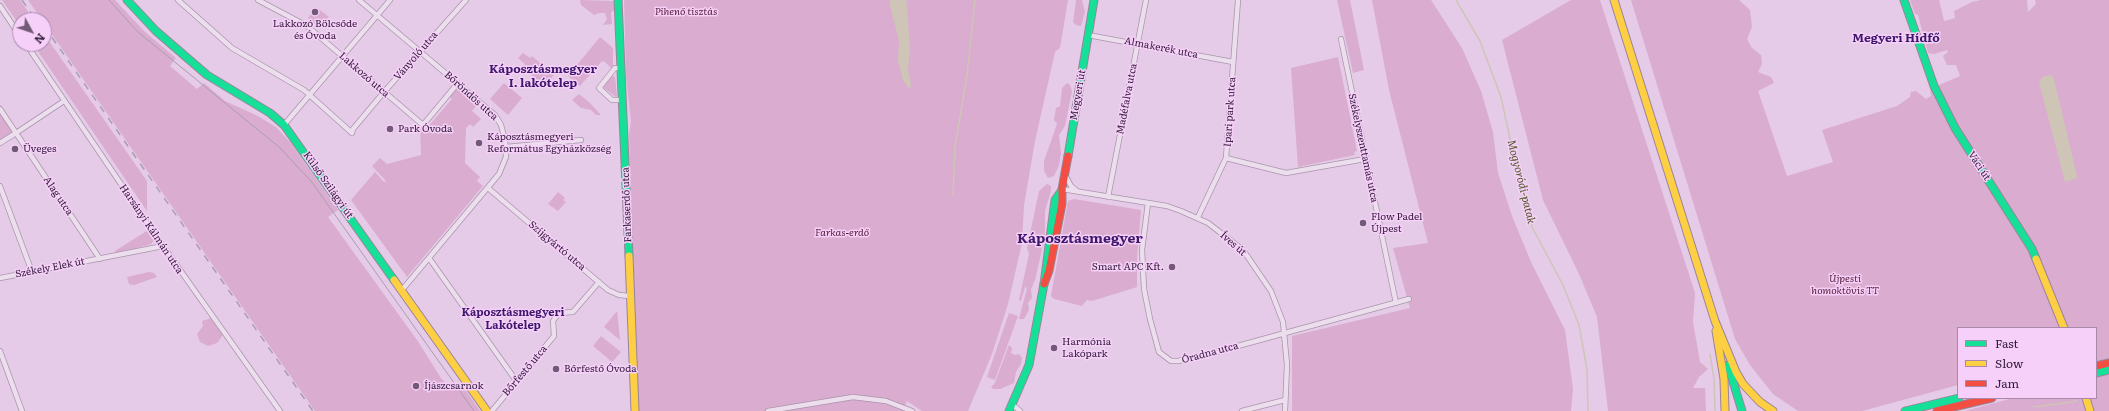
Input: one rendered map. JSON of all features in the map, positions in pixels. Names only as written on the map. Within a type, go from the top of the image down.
[{"type":"main road","name":"Külső Szilágyi út","points":[[127,0],[156,31],[206,75],[270,113],[284,125],[488,411]]},
{"type":"main road","name":"Farkaserdő utca","points":[[618,0],[635,411]]},
{"type":"main road","name":"Megyeri út","points":[[1011,408],[1029,365],[1044,284],[1055,200],[1062,190],[1065,175],[1094,0]]},
{"type":"main road","points":[[1614,0],[1742,411]]},
{"type":"main road","name":"Váci út","points":[[1904,0],[1921,52],[1937,91],[1955,128],[2032,249],[2064,327]]},
{"type":"main road","points":[[1715,321],[1724,379],[1725,411]]},
{"type":"main road","points":[[1715,321],[1736,372],[1743,384],[1760,402],[1773,411]]},
{"type":"main road","points":[[2097,366],[2109,363]]},
{"type":"main road","points":[[2097,373],[2109,370]]},
{"type":"main road","points":[[1905,411],[1957,398]]},
{"type":"main road","points":[[1937,411],[1989,399]]},
{"type":"main road","points":[[1962,411],[1991,399]]},
{"type":"main road","points":[[2086,399],[2090,411]]},
{"type":"street","points":[[178,0],[232,48],[310,95]]},
{"type":"street","name":"Lakkozó utca","points":[[258,0],[307,26],[423,125],[458,83]]},
{"type":"street","name":"Bőröndös utca","points":[[359,0],[478,100],[499,120],[504,132],[506,157],[502,169],[488,188],[402,290]]},
{"type":"street","points":[[284,125],[390,0]]},
{"type":"street","name":"Ványoló utca","points":[[310,95],[352,133],[353,129],[384,92],[449,18],[453,17],[466,0]]},
{"type":"street","name":"Madéfalva utca","points":[[1108,197],[1146,0]]},
{"type":"street","name":"Ipari park utca","points":[[1198,217],[1226,158],[1238,0]]},
{"type":"street","points":[[0,6],[12,24]]},
{"type":"street","name":"Almakerék utca","points":[[1088,35],[1233,62]]},
{"type":"street","name":"Székelyszenttamás utca","points":[[1341,39],[1396,303]]},
{"type":"street","name":"Harsányi Kálmán utca","points":[[31,52],[163,246],[280,411]]},
{"type":"street","points":[[621,68],[615,68],[599,88],[612,100],[623,100]]},
{"type":"street","points":[[0,143],[64,101]]},
{"type":"street","name":"Alag utca","points":[[0,109],[100,259]]},
{"type":"street","points":[[506,147],[581,140]]},
{"type":"street","points":[[1226,158],[1286,173],[1365,160]]},
{"type":"street","points":[[1065,175],[1071,186],[1078,192]]},
{"type":"street","points":[[0,186],[32,272]]},
{"type":"street","name":"Szíjgyártó utca","points":[[488,188],[613,294],[630,296]]},
{"type":"street","name":"Íves út","points":[[1062,190],[1167,206],[1198,217],[1229,238],[1252,261],[1271,291],[1283,322],[1287,365],[1285,411]]},
{"type":"street","name":"Óradna utca","points":[[1148,203],[1142,250],[1143,278],[1150,319],[1159,352],[1165,357],[1178,362],[1409,299]]},
{"type":"street","name":"Székely Elek út","points":[[0,278],[163,246]]},
{"type":"street","points":[[429,258],[516,382]]},
{"type":"street","name":"Bőrfestő utca","points":[[492,411],[554,336],[553,321],[559,313],[573,312],[599,282]]},
{"type":"street","points":[[0,351],[22,411]]},
{"type":"street","points":[[768,411],[853,397],[880,400],[909,410]]},
{"type":"street","points":[[1242,411],[1285,400]]},
{"type":"street","points":[[1011,408],[1020,411]]},
{"type":"green space","points":[[2,0],[20,0],[28,12],[12,12],[12,14]]},
{"type":"green space","points":[[28,0],[115,0],[145,32],[176,58],[170,66],[197,89],[204,83],[225,101],[256,115],[276,127],[290,142],[338,210],[328,217],[417,340],[441,378],[448,386],[462,385],[480,411],[315,411],[52,34],[52,12],[36,12]]},
{"type":"green space","points":[[580,0],[614,1],[614,10],[611,13],[612,24],[603,25],[607,19],[605,13],[594,15],[581,5]]},
{"type":"green space","name":"Farkas-erdő","points":[[624,0],[1068,0],[1060,48],[1055,52],[1035,141],[1024,205],[1022,243],[1008,304],[992,354],[968,411],[922,411],[907,401],[903,411],[638,411],[629,134],[631,122],[626,76]]},
{"type":"green space","points":[[1076,0],[1082,0],[1085,12],[1081,26],[1076,25],[1073,22]]},
{"type":"green space","points":[[1337,0],[1350,0],[1364,70],[1353,73]]},
{"type":"green space","points":[[1372,0],[1431,0],[1462,48],[1481,91],[1493,132],[1498,173],[1512,216],[1531,262],[1565,330],[1573,389],[1571,411],[1292,411],[1292,336],[1410,308],[1393,248],[1428,243],[1389,90]]},
{"type":"green space","points":[[1571,0],[1600,0],[1695,293],[1693,322],[1700,362],[1708,369],[1699,377],[1693,388],[1705,388],[1706,411],[1608,411],[1597,317],[1579,274],[1543,200],[1502,40]]},
{"type":"green space","name":"Újpesti homoktövis TT","points":[[1631,0],[1739,0],[1750,10],[1752,27],[1747,39],[1752,48],[1761,55],[1762,64],[1758,72],[1771,77],[1774,83],[1758,91],[1787,176],[1833,162],[1822,130],[1897,106],[1910,97],[1911,92],[1916,91],[1926,99],[1931,96],[1930,89],[1960,76],[1956,65],[1947,65],[1943,56],[1948,52],[1947,50],[1934,54],[1928,53],[1918,15],[1915,14],[1910,0],[1939,0],[1944,21],[1955,18],[1954,11],[1972,2],[1981,0],[2027,0],[2028,12],[2036,4],[2035,0],[2109,0],[2109,411],[1965,411],[2009,399],[2097,399],[2097,327],[1957,327],[1957,385],[1862,411],[1798,411],[1773,394],[1750,365],[1735,339]]},
{"type":"green space","points":[[316,7],[329,17],[320,28],[308,18]]},
{"type":"green space","points":[[600,37],[613,48],[613,66],[611,68],[604,61],[601,62],[580,86],[568,76]]},
{"type":"green space","points":[[52,45],[147,181],[147,211],[38,52],[52,52]]},
{"type":"green space","points":[[523,53],[530,58],[532,56],[554,75],[544,86],[523,68],[525,64],[518,58]]},
{"type":"green space","points":[[1338,57],[1357,151],[1354,152],[1355,155],[1298,167],[1291,68]]},
{"type":"green space","points":[[612,76],[615,77],[616,97],[604,88],[604,85]]},
{"type":"green space","points":[[504,83],[522,98],[508,115],[490,99]]},
{"type":"green space","points":[[1067,83],[1070,85],[1072,91],[1065,126],[1059,135],[1061,153],[1059,165],[1054,176],[1048,178],[1044,171],[1044,161],[1057,124],[1054,120],[1056,108],[1060,106],[1062,88]]},
{"type":"green space","points":[[457,88],[477,105],[472,111],[481,119],[473,127],[470,124],[466,128],[465,163],[480,177],[477,181],[483,186],[407,277],[351,200],[375,172],[384,182],[386,181],[372,166],[380,158],[387,164],[421,155],[420,126],[426,129],[452,99],[449,96]]},
{"type":"green space","points":[[579,94],[601,115],[596,115],[591,110],[581,108],[572,100]]},
{"type":"green space","points":[[0,112],[14,132],[0,142]]},
{"type":"green space","points":[[1047,184],[1051,186],[1051,191],[1045,211],[1045,237],[1035,280],[1031,289],[1032,298],[1028,303],[1029,310],[1024,319],[1019,319],[1027,288],[1025,287],[1021,301],[1019,300],[1029,254],[1027,248],[1039,191]]},
{"type":"green space","points":[[558,192],[565,198],[563,200],[566,202],[558,211],[548,204]]},
{"type":"green space","points":[[1074,199],[1141,210],[1137,258],[1137,287],[1092,301],[1087,300],[1082,306],[1054,299],[1051,296],[1068,201]]},
{"type":"green space","points":[[150,229],[156,238],[151,244],[116,254],[115,251]]},
{"type":"green space","points":[[149,272],[154,273],[157,277],[134,285],[129,284],[127,277]]},
{"type":"green space","points":[[617,311],[620,340],[604,327]]},
{"type":"green space","points":[[1009,313],[1018,316],[995,380],[987,377]]},
{"type":"green space","points":[[211,318],[223,335],[217,343],[208,346],[200,342],[197,334],[203,326],[202,321]]},
{"type":"green space","points":[[601,336],[621,352],[612,362],[593,346]]},
{"type":"green space","points":[[1009,345],[1012,348],[1011,353],[1015,355],[1019,354],[1022,358],[1021,364],[1016,372],[1014,383],[1000,389],[993,389],[991,387],[995,383]]},
{"type":"shaded area","points":[[890,0],[906,0],[910,50],[908,69],[911,84],[910,90],[903,80],[898,61],[899,40],[890,6]]},
{"type":"shaded area","points":[[2051,75],[2054,79],[2077,176],[2077,178],[2065,182],[2039,82],[2042,77]]},
{"type":"waterway","points":[[953,195],[955,147],[967,75],[975,0]]},
{"type":"waterway","name":"Mogyoródi-patak","points":[[1456,0],[1480,41],[1501,97],[1525,208],[1532,227],[1563,285],[1579,325],[1587,369],[1588,411]]},
{"type":"waterway","points":[[1710,354],[1714,379],[1715,411]]},
{"type":"waterway","points":[[2034,407],[2073,402],[2076,401],[2076,399]]},
{"type":"tram line","points":[[109,0],[138,32],[279,147],[311,181],[474,411]]},
{"type":"railway","points":[[22,0],[30,12]]},
{"type":"railway","points":[[52,37],[313,411]]},
{"type":"traffic: fast","points":[[127,0],[156,31],[207,75],[270,113],[284,125],[394,280]]},
{"type":"traffic: fast","points":[[618,0],[629,256]]},
{"type":"traffic: fast","points":[[1068,156],[1094,0]]},
{"type":"traffic: fast","points":[[1904,0],[1934,86],[1955,128],[2032,249],[2036,259]]},
{"type":"traffic: fast","points":[[1009,411],[1029,365],[1044,284],[1055,200],[1062,190]]},
{"type":"traffic: fast","points":[[1728,365],[1742,411]]},
{"type":"traffic: fast","points":[[2097,373],[2109,370]]},
{"type":"traffic: fast","points":[[1905,411],[1957,398]]},
{"type":"traffic: slow","points":[[1614,0],[1715,321]]},
{"type":"traffic: slow","points":[[629,256],[635,411]]},
{"type":"traffic: slow","points":[[2036,259],[2064,327]]},
{"type":"traffic: slow","points":[[394,280],[487,411]]},
{"type":"traffic: slow","points":[[1715,321],[1736,372],[1743,384],[1760,402],[1773,411]]},
{"type":"traffic: slow","points":[[1716,331],[1724,379],[1725,411]]},
{"type":"traffic: slow","points":[[2086,399],[2090,411]]},
{"type":"traffic: jam","points":[[1044,284],[1049,271],[1062,204],[1062,189],[1068,156]]},
{"type":"traffic: jam","points":[[2097,366],[2109,363]]},
{"type":"traffic: jam","points":[[1937,411],[1988,399]]},
{"type":"place","name":"Lakkozó Bölcsőde és Óvoda","points":[[315,12]]},
{"type":"place","name":"Park Óvoda","points":[[390,129]]},
{"type":"place","name":"Káposztásmegyeri Református Egyházközség","points":[[479,143]]},
{"type":"place","name":"Üveges","points":[[15,149]]},
{"type":"place","name":"Flow Padel Újpest","points":[[1363,223]]},
{"type":"place","name":"Smart APC Kft.","points":[[1172,267]]},
{"type":"place","name":"Harmónia Lakópark","points":[[1054,348]]},
{"type":"place","name":"Bőrfestő Óvoda","points":[[556,369]]},
{"type":"place","name":"Íjászcsarnok","points":[[416,386]]},
{"type":"district","name":"Megyeri Hídfő","points":[[1896,38]]},
{"type":"district","name":"Káposztásmegyer I. lakótelep","points":[[543,76]]},
{"type":"district","name":"Káposztásmegyer","points":[[1080,239]]},
{"type":"district","name":"Káposztásmegyeri Lakótelep","points":[[513,319]]},
{"type":"park label","name":"Pihenő tisztás","points":[[686,12]]}]
